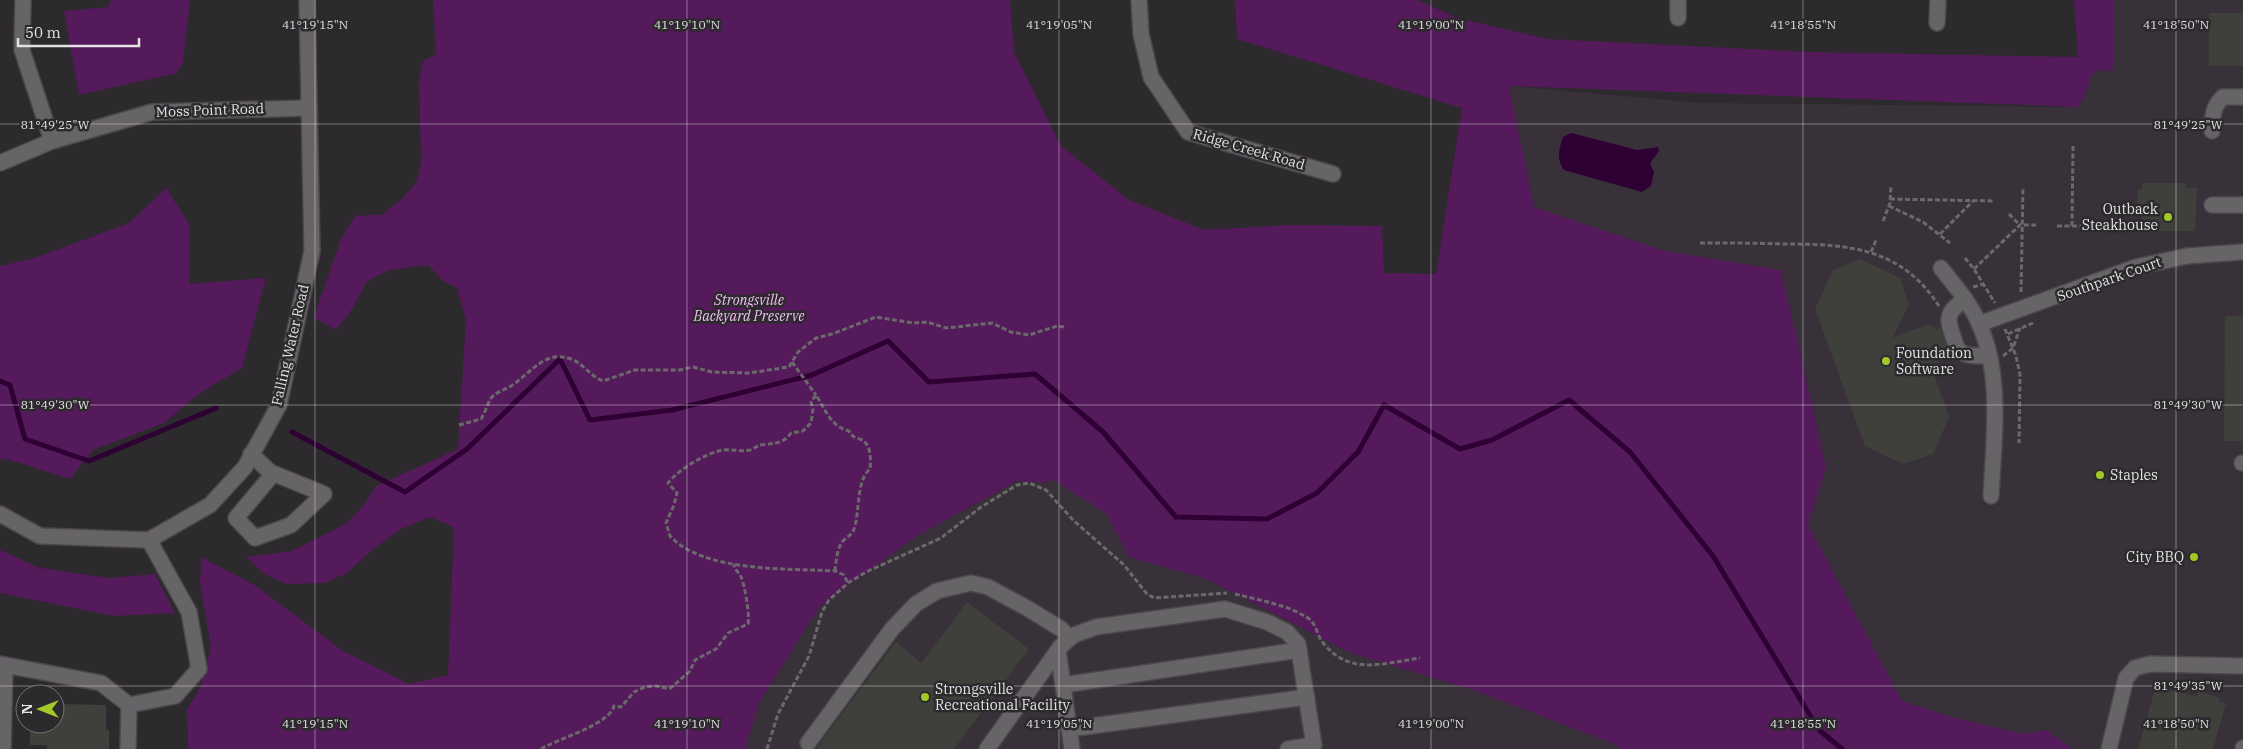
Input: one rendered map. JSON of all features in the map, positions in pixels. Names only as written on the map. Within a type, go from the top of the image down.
[{"type":"street","points":[[23,0],[22,50],[52,141]]},
{"type":"street","name":"Falling Water Road","points":[[149,540],[210,505],[244,466],[278,405],[312,250],[307,0]]},
{"type":"street","name":"Ridge Creek Road","points":[[1139,0],[1142,34],[1151,77],[1188,132],[1333,174]]},
{"type":"street","points":[[1678,0],[1678,18]]},
{"type":"street","points":[[1937,23],[1938,0]]},
{"type":"street","points":[[2212,131],[2214,110],[2217,103],[2223,97],[2243,97]]},
{"type":"street","name":"Moss Point Road","points":[[0,163],[52,141],[152,112],[308,108]]},
{"type":"street","points":[[2212,205],[2243,205]]},
{"type":"street","name":"Southpark Court","points":[[1980,324],[2136,267],[2187,256],[2243,252]]},
{"type":"street","points":[[1941,268],[1965,299],[1980,324],[1995,356],[1991,496]]},
{"type":"street","points":[[1965,299],[1950,313],[1948,322],[1957,347],[1968,355],[1995,356]]},
{"type":"street","points":[[251,454],[274,474],[324,494],[291,525],[255,538],[236,518],[274,474]]},
{"type":"street","points":[[0,514],[40,536],[149,540],[189,612],[199,669],[174,696],[129,705],[101,683],[2,665],[3,749]]},
{"type":"street","points":[[808,743],[892,629],[916,604],[937,591],[971,584],[988,587],[1061,629],[1070,638]]},
{"type":"street","points":[[987,749],[1058,650],[1070,638],[1096,626],[1224,609],[1267,622],[1287,632],[1298,644],[1314,745],[1288,749]]},
{"type":"street","points":[[1058,650],[1072,749]]},
{"type":"street","points":[[1063,685],[1299,650]]},
{"type":"street","points":[[2110,749],[2126,678],[2135,668],[2150,664],[2243,666]]},
{"type":"street","points":[[1069,729],[1307,698]]},
{"type":"street","points":[[128,749],[129,705]]},
{"type":"path","points":[[2072,226],[2073,146]]},
{"type":"path","points":[[1883,221],[1889,206],[1891,185]]},
{"type":"path","points":[[2021,292],[2023,187]]},
{"type":"path","points":[[1890,199],[1994,201]]},
{"type":"path","points":[[1940,234],[1973,201]]},
{"type":"path","points":[[1889,206],[1911,215],[1950,243]]},
{"type":"path","points":[[2009,214],[2022,225],[2036,225]]},
{"type":"path","points":[[1974,269],[2022,225]]},
{"type":"path","points":[[2057,226],[2088,226]]},
{"type":"path","points":[[1871,252],[1876,238]]},
{"type":"path","points":[[1700,243],[1833,244],[1871,252],[1905,270],[1917,280],[1939,306],[1939,312]]},
{"type":"path","points":[[1965,258],[1974,269],[1997,307]]},
{"type":"path","points":[[459,425],[477,421],[482,417],[494,395],[513,385],[527,372],[546,359],[569,358],[582,364],[590,374],[602,381],[636,370],[680,370],[693,367],[712,372],[749,373],[789,367],[798,352],[816,338],[832,334],[876,317],[913,323],[927,322],[950,328],[992,323],[1012,332],[1030,335],[1057,326],[1064,327]]},
{"type":"path","points":[[2008,334],[2033,323]]},
{"type":"path","points":[[2005,328],[2013,348],[2020,375],[2019,443]]},
{"type":"path","points":[[1995,356],[2013,348],[2020,328]]},
{"type":"path","points":[[793,363],[836,427],[849,431],[854,438],[864,441],[870,449],[871,466],[866,473],[856,508],[854,528],[851,536],[841,545],[835,570]]},
{"type":"path","points":[[815,394],[811,402],[813,409],[811,423],[803,431],[791,433],[785,440],[766,446],[760,445],[749,450],[721,450],[705,455],[677,474],[668,483],[676,493],[674,505],[666,524],[672,539],[705,558],[735,564],[835,570],[844,575],[848,583]]},
{"type":"path","points":[[766,749],[778,714],[809,656],[822,612],[829,600],[848,583],[866,572],[941,538],[981,507],[1017,485],[1029,484],[1046,490],[1073,520],[1124,565],[1146,594],[1154,598],[1220,592],[1230,593],[1281,607],[1310,619],[1322,642],[1338,657],[1348,663],[1371,665],[1420,658]]},
{"type":"path","points":[[541,749],[593,725],[612,712],[614,706],[624,705],[639,689],[650,686],[666,689],[672,687],[690,671],[695,660],[716,649],[728,633],[748,624],[742,578],[734,567],[735,564]]},
{"type":"shaded area","points":[[2113,0],[2243,0],[2243,749],[2073,749],[2046,730],[2022,734],[1951,717],[1902,701],[1808,525],[1826,467],[1781,270],[1665,251],[1534,207],[1509,86],[1702,103],[2079,107],[2094,71],[2113,70]]},
{"type":"shaded area","points":[[1571,133],[1637,150],[1658,147],[1659,151],[1650,163],[1654,172],[1651,186],[1642,192],[1564,170],[1559,158],[1559,150],[1563,137]]},
{"type":"shaded area","points":[[1049,471],[1106,513],[1129,557],[1207,579],[1348,652],[1476,691],[1617,745],[1621,749],[745,749],[759,703],[819,607],[917,536],[1017,481],[1050,483]]},
{"type":"green space","points":[[111,0],[190,0],[183,61],[177,73],[79,95],[64,11],[109,7]]},
{"type":"green space","name":"Strongsville Backyard Preserve","points":[[433,0],[1010,0],[1014,52],[1061,146],[1129,200],[1204,230],[1290,225],[1382,226],[1384,273],[1436,274],[1462,108],[1237,39],[1235,0],[1418,0],[1457,18],[1547,39],[1808,52],[2078,57],[2074,0],[2113,0],[2113,70],[2094,71],[2079,107],[1509,86],[1534,207],[1665,251],[1781,270],[1826,467],[1808,525],[1902,701],[1951,717],[2022,734],[2046,730],[2073,749],[1621,749],[1617,745],[1476,691],[1348,652],[1207,579],[1129,557],[1106,513],[1050,478],[1050,483],[1017,481],[917,536],[819,607],[759,703],[745,749],[188,749],[187,710],[201,685],[211,647],[200,585],[201,557],[256,586],[343,651],[409,684],[448,675],[454,527],[430,517],[401,529],[373,549],[347,573],[324,583],[286,584],[264,574],[247,557],[292,551],[346,524],[365,504],[376,486],[458,449],[466,320],[457,288],[443,281],[428,265],[389,270],[367,281],[349,314],[335,330],[314,317],[341,239],[355,216],[383,214],[403,198],[417,182],[421,162],[419,81],[423,61],[436,54]]},
{"type":"green space","points":[[166,188],[189,224],[190,284],[266,278],[242,368],[200,393],[164,423],[93,450],[70,479],[7,459],[0,460],[0,266],[35,258],[129,223]]},
{"type":"green space","points":[[0,550],[40,568],[109,578],[155,574],[175,613],[114,616],[0,593]]},
{"type":"building","points":[[2209,13],[2243,13],[2243,66],[2209,66]]},
{"type":"building","name":"Outback Steakhouse","points":[[2142,183],[2186,183],[2186,188],[2197,188],[2195,231],[2141,231],[2141,204],[2137,204],[2138,189],[2142,189]]},
{"type":"building","name":"Foundation Software","points":[[1860,259],[1900,278],[1909,305],[1892,338],[1929,324],[1937,329],[1940,327],[1948,350],[1936,363],[1938,373],[1932,369],[1949,417],[1933,454],[1903,464],[1865,446],[1815,309],[1833,270]]},
{"type":"building","points":[[2225,316],[2243,316],[2243,441],[2224,441]]},
{"type":"building","name":"Strongsville Recreational Facility","points":[[967,602],[1029,649],[954,749],[816,749],[896,642],[921,663]]},
{"type":"building","points":[[2156,686],[2197,697],[2199,691],[2220,698],[2219,702],[2226,703],[2213,749],[2138,749]]},
{"type":"building","points":[[65,704],[106,705],[106,730],[109,730],[109,749],[47,749],[47,745],[30,745],[30,734],[65,734]]},
{"type":"waterway","points":[[292,432],[405,492],[467,449],[560,359],[590,420],[672,410],[812,375],[888,341],[929,382],[1035,374],[1103,432],[1176,517],[1267,519],[1317,493],[1358,452],[1384,405],[1460,449],[1492,440],[1569,400],[1630,452],[1713,556],[1819,730],[1842,749]]},
{"type":"waterway","points":[[0,381],[10,385],[25,439],[89,461],[216,408]]},
{"type":"place","name":"Outback Steakhouse","points":[[2168,217]]},
{"type":"place","name":"Foundation Software","points":[[1886,361]]},
{"type":"place","name":"Staples","points":[[2100,475]]},
{"type":"place","name":"City BBQ","points":[[2194,557]]},
{"type":"place","name":"Strongsville Recreational Facility","points":[[925,697]]}]
